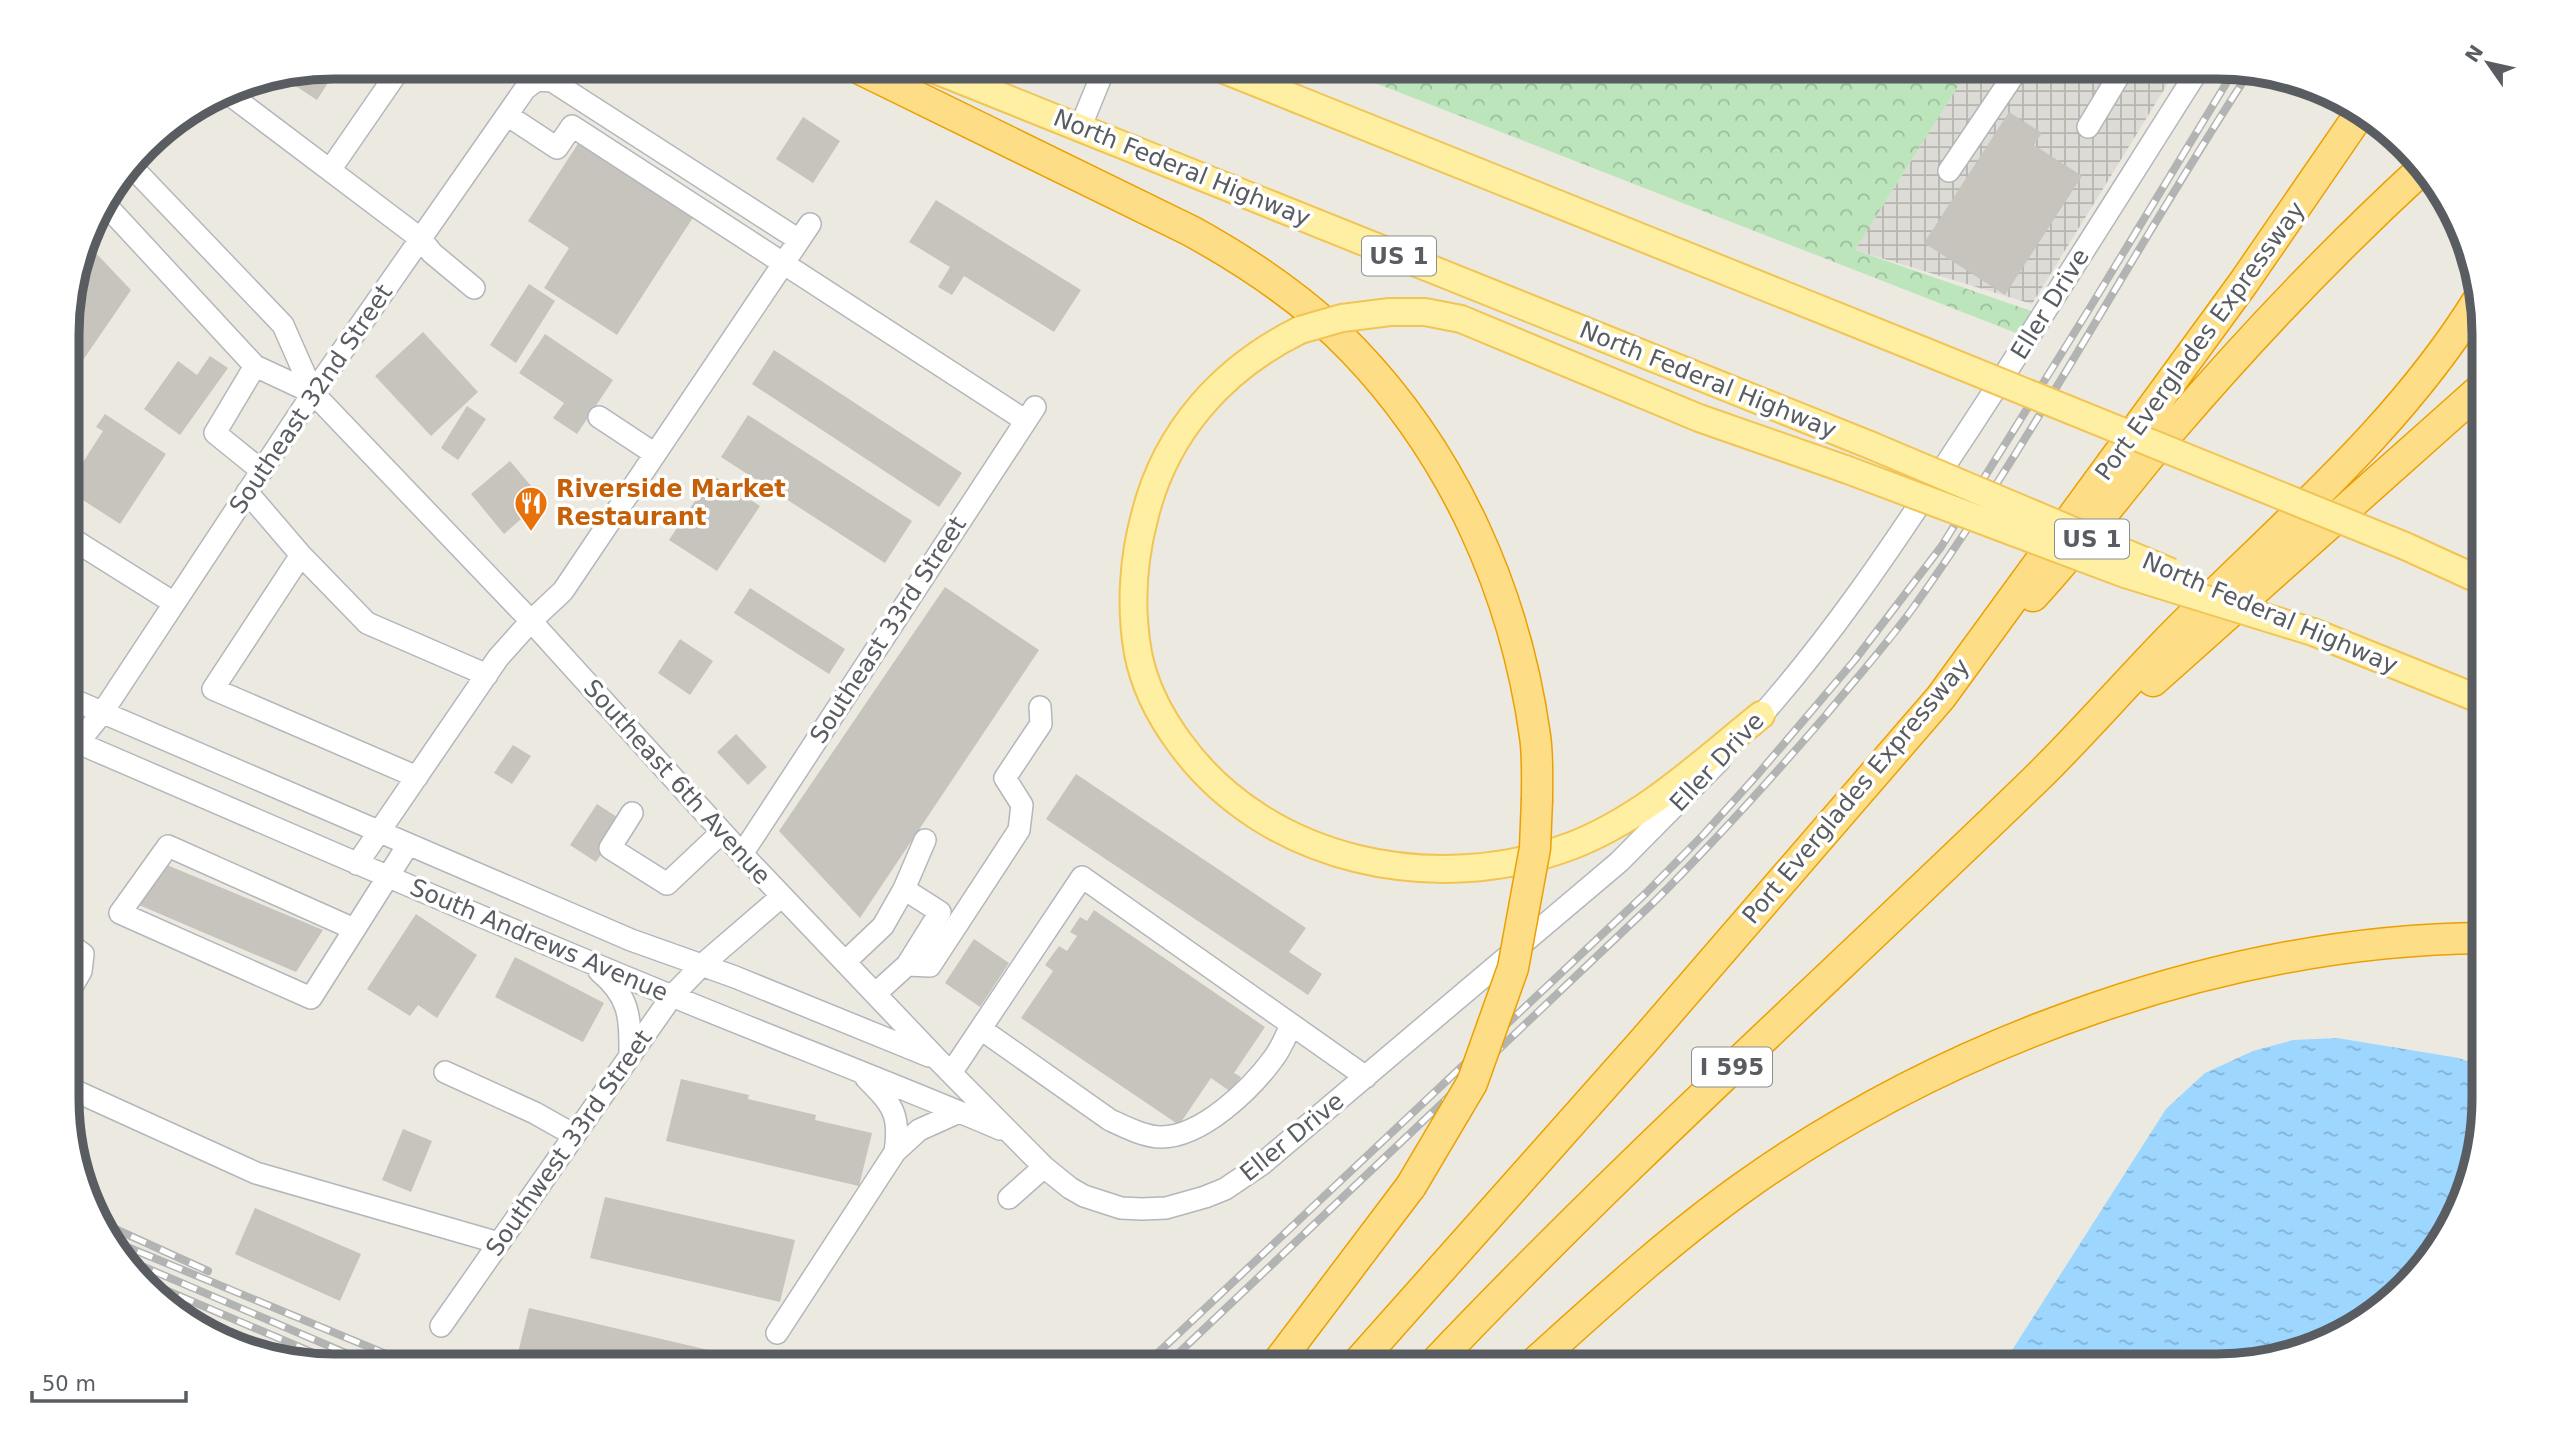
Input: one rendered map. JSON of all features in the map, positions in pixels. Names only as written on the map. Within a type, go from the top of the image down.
[{"type":"highway","points":[[882,79],[1230,253],[1296,300],[1352,349],[1404,408],[1443,468],[1474,523],[1504,600],[1522,657],[1536,738],[1537,799],[1535,848],[1513,968],[1472,1083],[1411,1186],[1284,1354]]},
{"type":"highway","points":[[2309,188],[2349,115]]},
{"type":"highway","name":"Port Everglades Expressway","points":[[1366,1354],[1642,1043],[1941,697],[2179,372],[2356,120]]},
{"type":"highway","points":[[1941,697],[2061,566],[2172,430],[2258,333],[2359,228],[2416,174]]},
{"type":"highway","points":[[2040,775],[2173,635],[2311,503],[2372,439],[2430,370],[2471,311]]},
{"type":"highway","points":[[2040,775],[2187,652],[2472,397]]},
{"type":"highway","name":"I 595","points":[[1444,1354],[1602,1192],[2040,775]]},
{"type":"highway","points":[[1545,1354],[1673,1242],[1745,1186],[1878,1103],[2010,1040],[2095,1008],[2171,984],[2246,967],[2399,943],[2472,939]]},
{"type":"main road","name":"North Federal Highway","points":[[960,79],[1870,445],[2472,696]]},
{"type":"main road","points":[[1249,79],[2405,546],[2472,577]]},
{"type":"main road","points":[[1761,715],[1653,802],[1573,845],[1541,856],[1449,870],[1423,869],[1320,849],[1278,830],[1222,790],[1187,753],[1150,693],[1138,653],[1135,575],[1138,549],[1157,476],[1168,452],[1208,396],[1241,365],[1269,346],[1300,330],[1342,318],[1390,312],[1443,314],[1479,326],[1686,413],[2125,574],[2314,632]]},
{"type":"street","points":[[330,170],[392,79]]},
{"type":"street","points":[[1080,128],[1100,79]]},
{"type":"street","points":[[1949,171],[2010,79]]},
{"type":"street","points":[[2088,127],[2116,79]]},
{"type":"street","name":"Eller Drive","points":[[1044,1167],[1084,1196],[1112,1205],[1142,1209],[1166,1208],[1225,1189],[1366,1077],[1619,862],[1699,784],[1761,715],[1874,572],[2029,338],[2191,79]]},
{"type":"street","name":"Southeast 32nd Street","points":[[79,738],[102,713],[313,393],[525,89],[537,80],[552,81],[804,232],[783,264]]},
{"type":"street","points":[[235,98],[421,239],[432,253],[474,288]]},
{"type":"street","points":[[358,864],[487,675],[531,621],[563,591],[783,264],[572,126],[557,148],[507,115]]},
{"type":"street","name":"Southeast 6th Avenue","points":[[137,172],[283,325],[313,393],[531,621],[742,854],[1044,1167]]},
{"type":"street","name":"Southeast 6th Avenue","points":[[111,210],[255,366],[313,393]]},
{"type":"street","name":"Southeast 33rd Street","points":[[742,854],[1031,414],[783,264]]},
{"type":"street","points":[[255,366],[215,433],[262,471]]},
{"type":"street","points":[[598,417],[655,454]]},
{"type":"street","points":[[247,492],[301,555],[368,623],[487,675]]},
{"type":"street","points":[[79,543],[174,603]]},
{"type":"street","points":[[301,555],[212,689],[417,778]]},
{"type":"street","name":"South Andrews Avenue","points":[[79,703],[631,940],[702,965],[945,1066]]},
{"type":"street","points":[[907,965],[930,966],[1019,830],[1023,805],[1005,778],[1041,724],[1040,707]]},
{"type":"street","name":"South Andrews Avenue","points":[[79,748],[672,996],[1012,1134]]},
{"type":"street","points":[[632,813],[610,848],[667,884],[722,832]]},
{"type":"street","points":[[845,962],[883,926],[904,889],[925,841]]},
{"type":"street","points":[[354,929],[168,846],[120,913],[311,998],[408,845]]},
{"type":"street","points":[[945,1066],[981,1029],[1082,877],[1366,1077]]},
{"type":"street","points":[[876,994],[907,965],[940,912],[904,889]]},
{"type":"street","name":"Southwest 33rd Street","points":[[441,1326],[672,996],[702,965],[782,896]]},
{"type":"street","points":[[79,951],[83,954],[79,974]]},
{"type":"street","points":[[587,960],[614,983],[623,996],[630,1031],[630,1054]]},
{"type":"street","points":[[981,1029],[1110,1120],[1126,1128],[1161,1137],[1191,1130],[1225,1110],[1275,1057],[1292,1026]]},
{"type":"street","points":[[857,1069],[886,1097],[893,1109],[898,1131],[895,1152]]},
{"type":"street","points":[[445,1072],[535,1113],[574,1135]]},
{"type":"street","points":[[79,1093],[256,1173],[499,1243]]},
{"type":"street","points":[[777,1333],[895,1152],[919,1130],[959,1112]]},
{"type":"street","points":[[1010,1198],[1044,1167]]},
{"type":"shaded area","points":[[1962,79],[2171,79],[2032,304],[1855,250]]},
{"type":"green space","points":[[1365,79],[1962,79],[1855,250],[2043,315],[2029,338]]},
{"type":"water","points":[[2337,1038],[2459,1058],[2472,1063],[2472,1116],[2459,1181],[2438,1227],[2398,1280],[2345,1320],[2315,1335],[2283,1346],[2234,1354],[2010,1354],[2166,1109],[2205,1073],[2253,1051],[2293,1040]]},
{"type":"building","points":[[330,79],[317,100],[291,83]]},
{"type":"building","points":[[2009,112],[2042,133],[2034,145],[2082,176],[2005,295],[1924,243]]},
{"type":"building","points":[[803,117],[840,141],[813,183],[776,159]]},
{"type":"building","points":[[579,142],[694,216],[617,335],[544,288],[569,248],[528,221]]},
{"type":"building","points":[[936,200],[1081,290],[1054,332],[964,276],[952,295],[938,287],[950,267],[909,242]]},
{"type":"building","points":[[93,250],[131,290],[81,363],[79,317]]},
{"type":"building","points":[[529,284],[555,301],[516,363],[490,345]]},
{"type":"building","points":[[423,332],[478,392],[431,436],[375,376]]},
{"type":"building","points":[[545,334],[613,380],[577,434],[553,418],[564,403],[519,373]]},
{"type":"building","points":[[774,350],[962,473],[939,507],[752,384]]},
{"type":"building","points":[[210,356],[228,368],[180,435],[144,409],[178,361],[197,375]]},
{"type":"building","points":[[467,406],[486,419],[458,460],[441,448]]},
{"type":"building","points":[[105,414],[166,454],[120,524],[79,497],[79,468],[103,431],[96,427]]},
{"type":"building","points":[[748,415],[912,521],[885,563],[721,457]]},
{"type":"building","points":[[510,461],[543,500],[504,534],[471,494]]},
{"type":"building","points":[[712,475],[760,506],[717,571],[669,540]]},
{"type":"building","points":[[945,587],[1039,650],[860,918],[779,831]]},
{"type":"building","points":[[750,588],[845,649],[829,674],[734,613]]},
{"type":"building","points":[[680,639],[713,661],[690,695],[658,673]]},
{"type":"building","points":[[736,734],[767,767],[748,785],[717,752]]},
{"type":"building","points":[[513,745],[531,756],[512,784],[494,773]]},
{"type":"building","points":[[1076,774],[1306,928],[1289,952],[1322,974],[1308,995],[1046,819]]},
{"type":"building","points":[[597,804],[623,821],[596,862],[570,845]]},
{"type":"building","points":[[167,865],[323,930],[296,972],[139,905]]},
{"type":"building","points":[[1094,910],[1265,1027],[1234,1073],[1241,1077],[1231,1092],[1211,1078],[1179,1125],[1021,1018],[1053,971],[1045,965],[1059,946],[1067,951],[1077,936],[1070,932],[1080,917],[1087,921]]},
{"type":"building","points":[[416,914],[477,955],[437,1018],[418,1005],[410,1016],[367,989]]},
{"type":"building","points":[[974,939],[1009,963],[980,1007],[945,983]]},
{"type":"building","points":[[515,957],[604,1003],[583,1042],[495,997]]},
{"type":"building","points":[[681,1079],[749,1095],[748,1099],[816,1115],[815,1120],[872,1133],[859,1186],[666,1141]]},
{"type":"building","points":[[403,1129],[432,1141],[411,1192],[382,1180]]},
{"type":"building","points":[[605,1197],[795,1240],[780,1302],[590,1258]]},
{"type":"building","points":[[255,1208],[361,1254],[340,1301],[235,1254]]},
{"type":"building","points":[[529,1308],[726,1354],[518,1354]]},
{"type":"railway","points":[[1157,1354],[1646,893],[1758,774],[1854,661],[1941,547],[2229,79]]},
{"type":"railway","points":[[1178,1354],[1654,902],[1763,786],[1859,676],[1913,608],[1958,543],[2244,80]]},
{"type":"railway","points":[[114,1228],[208,1271]]},
{"type":"railway","points":[[126,1246],[386,1354]]},
{"type":"railway","points":[[141,1266],[348,1354]]},
{"type":"railway","points":[[164,1289],[315,1354]]},
{"type":"place","name":"Riverside Market Restaurant","points":[[531,533]]}]
